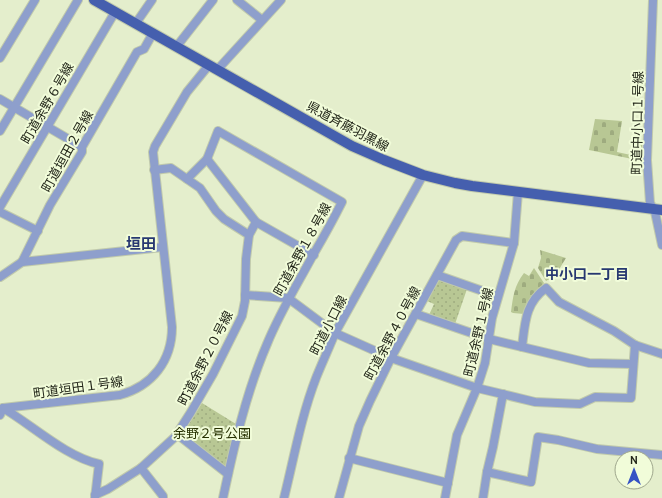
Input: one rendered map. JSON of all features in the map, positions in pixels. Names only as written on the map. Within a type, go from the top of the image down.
[{"type":"main road","name":"県道斉藤羽黒線","points":[[94,0],[352,146],[423,175],[472,186],[658,209]]},
{"type":"street","points":[[0,58],[34,0]]},
{"type":"street","points":[[0,131],[78,0]]},
{"type":"street","points":[[136,23],[152,0]]},
{"type":"street","points":[[177,46],[213,0]]},
{"type":"street","points":[[238,0],[262,20]]},
{"type":"street","name":"町道垣田１号線","points":[[1,410],[120,395],[130,392],[148,381],[156,374],[166,358],[172,336],[154,170],[153,155],[155,146],[187,92],[281,0]]},
{"type":"street","name":"町道中小口１号線","points":[[653,0],[646,148],[650,203],[658,209],[662,245]]},
{"type":"street","name":"町道余野６号線","points":[[0,208],[115,12]]},
{"type":"street","name":"町道垣田２号線","points":[[2,273],[22,262],[50,205],[82,152],[82,147],[137,52],[144,49],[153,33]]},
{"type":"street","points":[[0,99],[82,147]]},
{"type":"street","name":"町道余野１８号線","points":[[186,179],[207,159],[218,131],[342,202],[314,255],[288,298],[267,343],[254,376],[241,420],[223,498]]},
{"type":"street","points":[[207,159],[256,222],[314,255]]},
{"type":"street","points":[[154,170],[171,168],[200,188],[216,211],[224,219],[249,236]]},
{"type":"street","name":"町道小口線","points":[[284,498],[305,413],[316,379],[335,332],[423,175]]},
{"type":"street","name":"町道余野１号線","points":[[445,498],[457,435],[477,388],[485,363],[492,318],[514,243],[518,192]]},
{"type":"street","points":[[0,212],[38,231]]},
{"type":"street","name":"町道余野２０号線","points":[[95,497],[141,468],[177,434],[213,374],[242,316],[249,236],[256,222]]},
{"type":"street","name":"町道余野４０号線","points":[[339,498],[359,426],[370,400],[391,358],[456,240],[462,236],[514,243]]},
{"type":"street","points":[[22,262],[163,247]]},
{"type":"street","points":[[437,275],[498,296]]},
{"type":"street","points":[[522,347],[528,309],[541,291],[546,288],[559,302],[614,331],[635,345],[662,354]]},
{"type":"street","points":[[244,295],[288,298],[335,332],[391,358],[477,388],[535,402],[580,404],[595,397],[631,398],[635,345]]},
{"type":"street","points":[[416,314],[489,339],[589,363],[633,364]]},
{"type":"street","points":[[483,498],[503,394]]},
{"type":"street","points":[[1,410],[27,423],[60,447],[99,464],[95,497]]},
{"type":"street","points":[[177,434],[228,474]]},
{"type":"street","points":[[487,472],[531,482],[538,437],[558,440],[597,450],[662,455]]},
{"type":"street","points":[[350,458],[448,483]]},
{"type":"street","points":[[141,468],[163,498]]},
{"type":"green space","points":[[595,119],[622,121],[617,152],[631,155],[642,142],[642,161],[589,150]]},
{"type":"green space","points":[[540,250],[566,258],[555,276],[546,281],[538,268],[541,258]]},
{"type":"green space","points":[[534,268],[544,283],[524,314],[513,313],[511,312],[512,301],[518,282],[524,273],[529,276]]},
{"type":"green space","points":[[441,280],[467,289],[455,324],[429,315],[434,304],[427,301],[437,281]]},
{"type":"green space","name":"余野２号公園","points":[[202,403],[236,424],[227,465],[223,466],[184,436],[184,432]]},
{"type":"district","name":"垣田","points":[[141,244]]},
{"type":"district","name":"中小口一丁目","points":[[587,274]]}]
